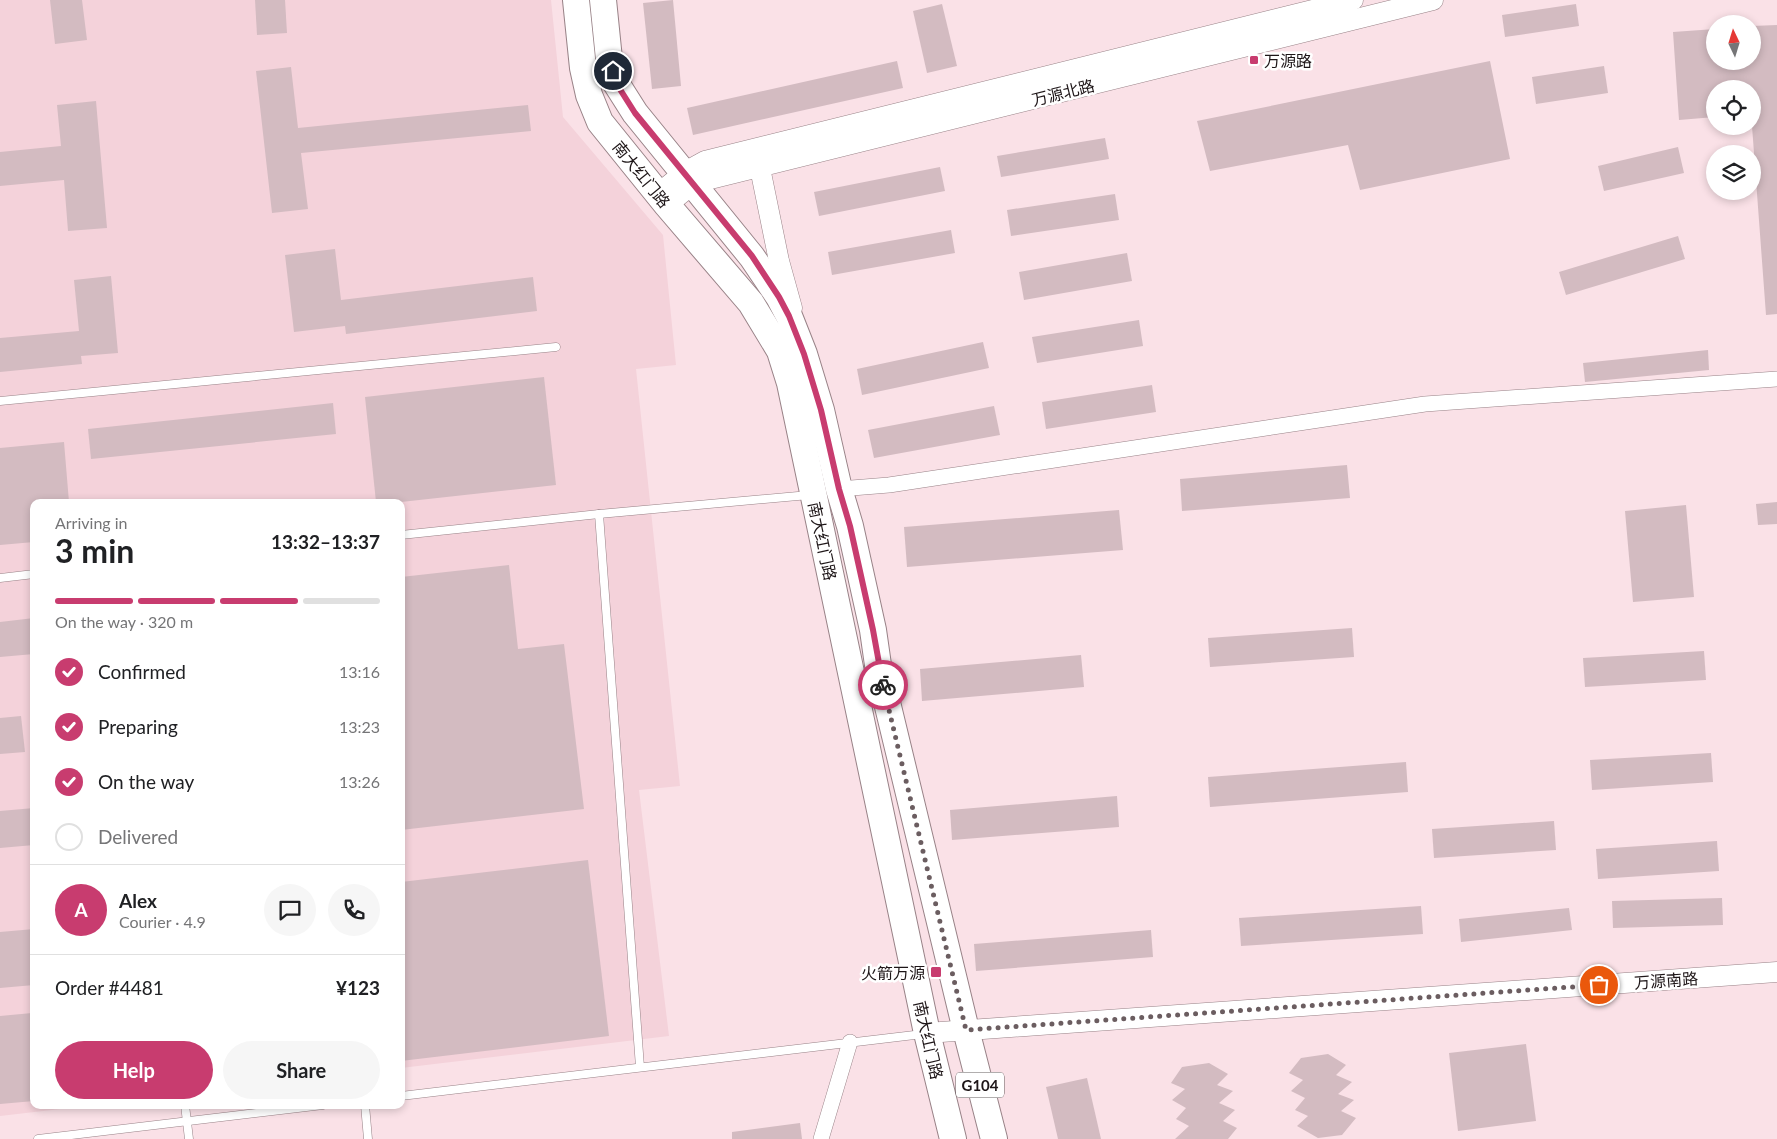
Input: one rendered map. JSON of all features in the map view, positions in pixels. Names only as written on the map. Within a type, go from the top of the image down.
[{"type":"highway","name":"南大红门路","points":[[576,0],[583,68],[589,95],[600,122],[662,199],[751,303],[780,351],[826,492],[852,535],[873,630],[878,665],[966,1030]]},
{"type":"highway","name":"南大红门路","points":[[602,0],[610,59],[616,83],[635,113],[752,256],[779,297],[789,316],[804,354],[821,410],[826,492],[927,1033],[953,1139]]},
{"type":"highway","name":"G104","points":[[966,1030],[994,1139]]},
{"type":"main road","name":"万源北路","points":[[689,178],[705,161],[1353,0]]},
{"type":"main road","name":"万源北路","points":[[689,178],[760,168],[1433,0]]},
{"type":"main road","points":[[760,168],[779,261],[804,354]]},
{"type":"main road","points":[[662,199],[689,178]]},
{"type":"main road","name":"万源南路","points":[[927,1033],[1777,972]]},
{"type":"street","points":[[826,492],[889,485],[1425,404],[1777,379]]},
{"type":"street","points":[[821,1139],[850,1042]]},
{"type":"lane","points":[[0,401],[556,347]]},
{"type":"lane","points":[[405,535],[826,492]]},
{"type":"lane","points":[[599,514],[640,1067]]},
{"type":"lane","points":[[0,578],[30,574]]},
{"type":"lane","points":[[405,1096],[927,1033]]},
{"type":"lane","points":[[186,1109],[189,1139]]},
{"type":"lane","points":[[38,1139],[289,1109]]},
{"type":"lane","points":[[365,1109],[368,1139]]},
{"type":"shaded area","points":[[0,0],[551,0],[563,117],[663,235],[676,365],[636,369],[680,786],[639,790],[669,1036],[405,1068],[405,499],[30,499],[30,1109],[60,1109],[0,1116]]},
{"type":"building","points":[[50,0],[82,0],[87,40],[55,44]]},
{"type":"building","points":[[255,0],[285,0],[287,33],[257,35]]},
{"type":"building","points":[[673,0],[681,86],[652,89],[643,3]]},
{"type":"building","points":[[942,4],[957,66],[927,73],[913,11]]},
{"type":"building","points":[[1576,4],[1579,26],[1505,37],[1502,15]]},
{"type":"building","points":[[1777,25],[1777,314],[1766,315],[1757,200],[1761,200],[1761,145],[1753,145],[1753,135],[1761,135],[1761,80],[1706,80],[1706,118],[1679,120],[1673,32],[1706,30],[1706,70],[1761,70],[1761,26]]},
{"type":"building","points":[[897,61],[903,88],[693,135],[687,108]]},
{"type":"building","points":[[1490,61],[1510,159],[1360,190],[1348,145],[1210,171],[1197,121]]},
{"type":"building","points":[[1604,66],[1608,93],[1536,104],[1532,77]]},
{"type":"building","points":[[291,67],[298,128],[528,105],[531,131],[301,153],[308,209],[272,213],[256,71]]},
{"type":"building","points":[[96,101],[107,228],[68,231],[64,180],[0,186],[0,152],[61,146],[57,105]]},
{"type":"building","points":[[1105,138],[1109,159],[1001,177],[997,156]]},
{"type":"building","points":[[1678,147],[1684,173],[1604,191],[1598,166]]},
{"type":"building","points":[[940,167],[945,191],[819,216],[814,192]]},
{"type":"building","points":[[1115,194],[1119,220],[1011,236],[1007,210]]},
{"type":"building","points":[[951,230],[955,253],[832,275],[828,252]]},
{"type":"building","points":[[1678,236],[1685,259],[1566,295],[1559,272]]},
{"type":"building","points":[[335,249],[341,300],[533,277],[537,311],[346,334],[345,326],[294,332],[285,255]]},
{"type":"building","points":[[1127,253],[1132,281],[1024,300],[1019,272]]},
{"type":"building","points":[[111,276],[118,353],[81,356],[82,364],[0,372],[0,338],[79,331],[74,280]]},
{"type":"building","points":[[1139,320],[1143,346],[1037,363],[1032,337]]},
{"type":"building","points":[[983,342],[989,368],[862,395],[857,369]]},
{"type":"building","points":[[1708,350],[1709,370],[1585,382],[1583,363]]},
{"type":"building","points":[[544,377],[556,485],[405,502],[405,499],[376,499],[365,397]]},
{"type":"building","points":[[1152,385],[1156,412],[1046,429],[1042,402]]},
{"type":"building","points":[[333,403],[336,434],[91,459],[88,429]]},
{"type":"building","points":[[994,406],[1000,435],[874,458],[868,430]]},
{"type":"building","points":[[64,442],[69,499],[30,499],[30,542],[0,545],[0,448]]},
{"type":"building","points":[[1347,465],[1350,498],[1182,511],[1180,479]]},
{"type":"building","points":[[1777,502],[1777,524],[1758,525],[1756,504]]},
{"type":"building","points":[[1686,505],[1694,597],[1633,602],[1625,511]]},
{"type":"building","points":[[1119,510],[1123,550],[907,567],[904,527]]},
{"type":"building","points":[[509,565],[518,649],[564,644],[584,809],[405,830],[405,577]]},
{"type":"building","points":[[30,618],[30,654],[0,657],[0,622]]},
{"type":"building","points":[[1352,628],[1354,657],[1210,667],[1208,638]]},
{"type":"building","points":[[1704,651],[1706,680],[1585,687],[1583,658]]},
{"type":"building","points":[[1081,655],[1084,687],[922,701],[920,669]]},
{"type":"building","points":[[21,716],[25,752],[0,754],[0,718]]},
{"type":"building","points":[[1711,753],[1713,782],[1592,790],[1590,760]]},
{"type":"building","points":[[1406,762],[1408,792],[1210,807],[1208,777]]},
{"type":"building","points":[[1117,796],[1119,827],[952,840],[950,810]]},
{"type":"building","points":[[30,808],[30,845],[0,848],[0,811]]},
{"type":"building","points":[[1554,821],[1556,850],[1434,858],[1432,829]]},
{"type":"building","points":[[1717,841],[1719,871],[1598,879],[1596,849]]},
{"type":"building","points":[[588,860],[609,1036],[405,1061],[405,882]]},
{"type":"building","points":[[1722,898],[1723,925],[1613,928],[1612,901]]},
{"type":"building","points":[[1421,906],[1423,934],[1241,946],[1239,918]]},
{"type":"building","points":[[1569,908],[1572,930],[1461,942],[1459,919]]},
{"type":"building","points":[[30,929],[30,985],[0,988],[0,932]]},
{"type":"building","points":[[1151,930],[1153,957],[976,971],[974,944]]},
{"type":"building","points":[[30,1013],[30,1101],[0,1104],[0,1016]]},
{"type":"building","points":[[1526,1044],[1536,1121],[1458,1131],[1449,1053]]},
{"type":"building","points":[[1328,1054],[1346,1065],[1336,1075],[1352,1082],[1338,1094],[1354,1100],[1341,1111],[1356,1118],[1342,1135],[1318,1138],[1297,1126],[1308,1116],[1295,1110],[1305,1098],[1291,1091],[1303,1080],[1289,1073],[1301,1058]]},
{"type":"building","points":[[1209,1063],[1228,1074],[1217,1085],[1233,1091],[1219,1103],[1235,1110],[1223,1121],[1237,1128],[1228,1139],[1175,1139],[1189,1126],[1176,1119],[1186,1108],[1172,1100],[1185,1089],[1171,1083],[1182,1067]]},
{"type":"building","points":[[1087,1078],[1101,1139],[1058,1139],[1046,1087]]},
{"type":"building","points":[[800,1123],[802,1139],[732,1139],[732,1132]]},
{"type":"way so far","points":[[883,685],[966,1030],[1599,985]]},
{"type":"place","name":"万源路","points":[[1254,60]]},
{"type":"place","name":"火箭万源","points":[[936,972]]},
{"type":"route","points":[[613,71],[616,83],[635,113],[752,256],[789,316],[804,354],[821,410],[839,489],[850,526],[883,685]]}]
